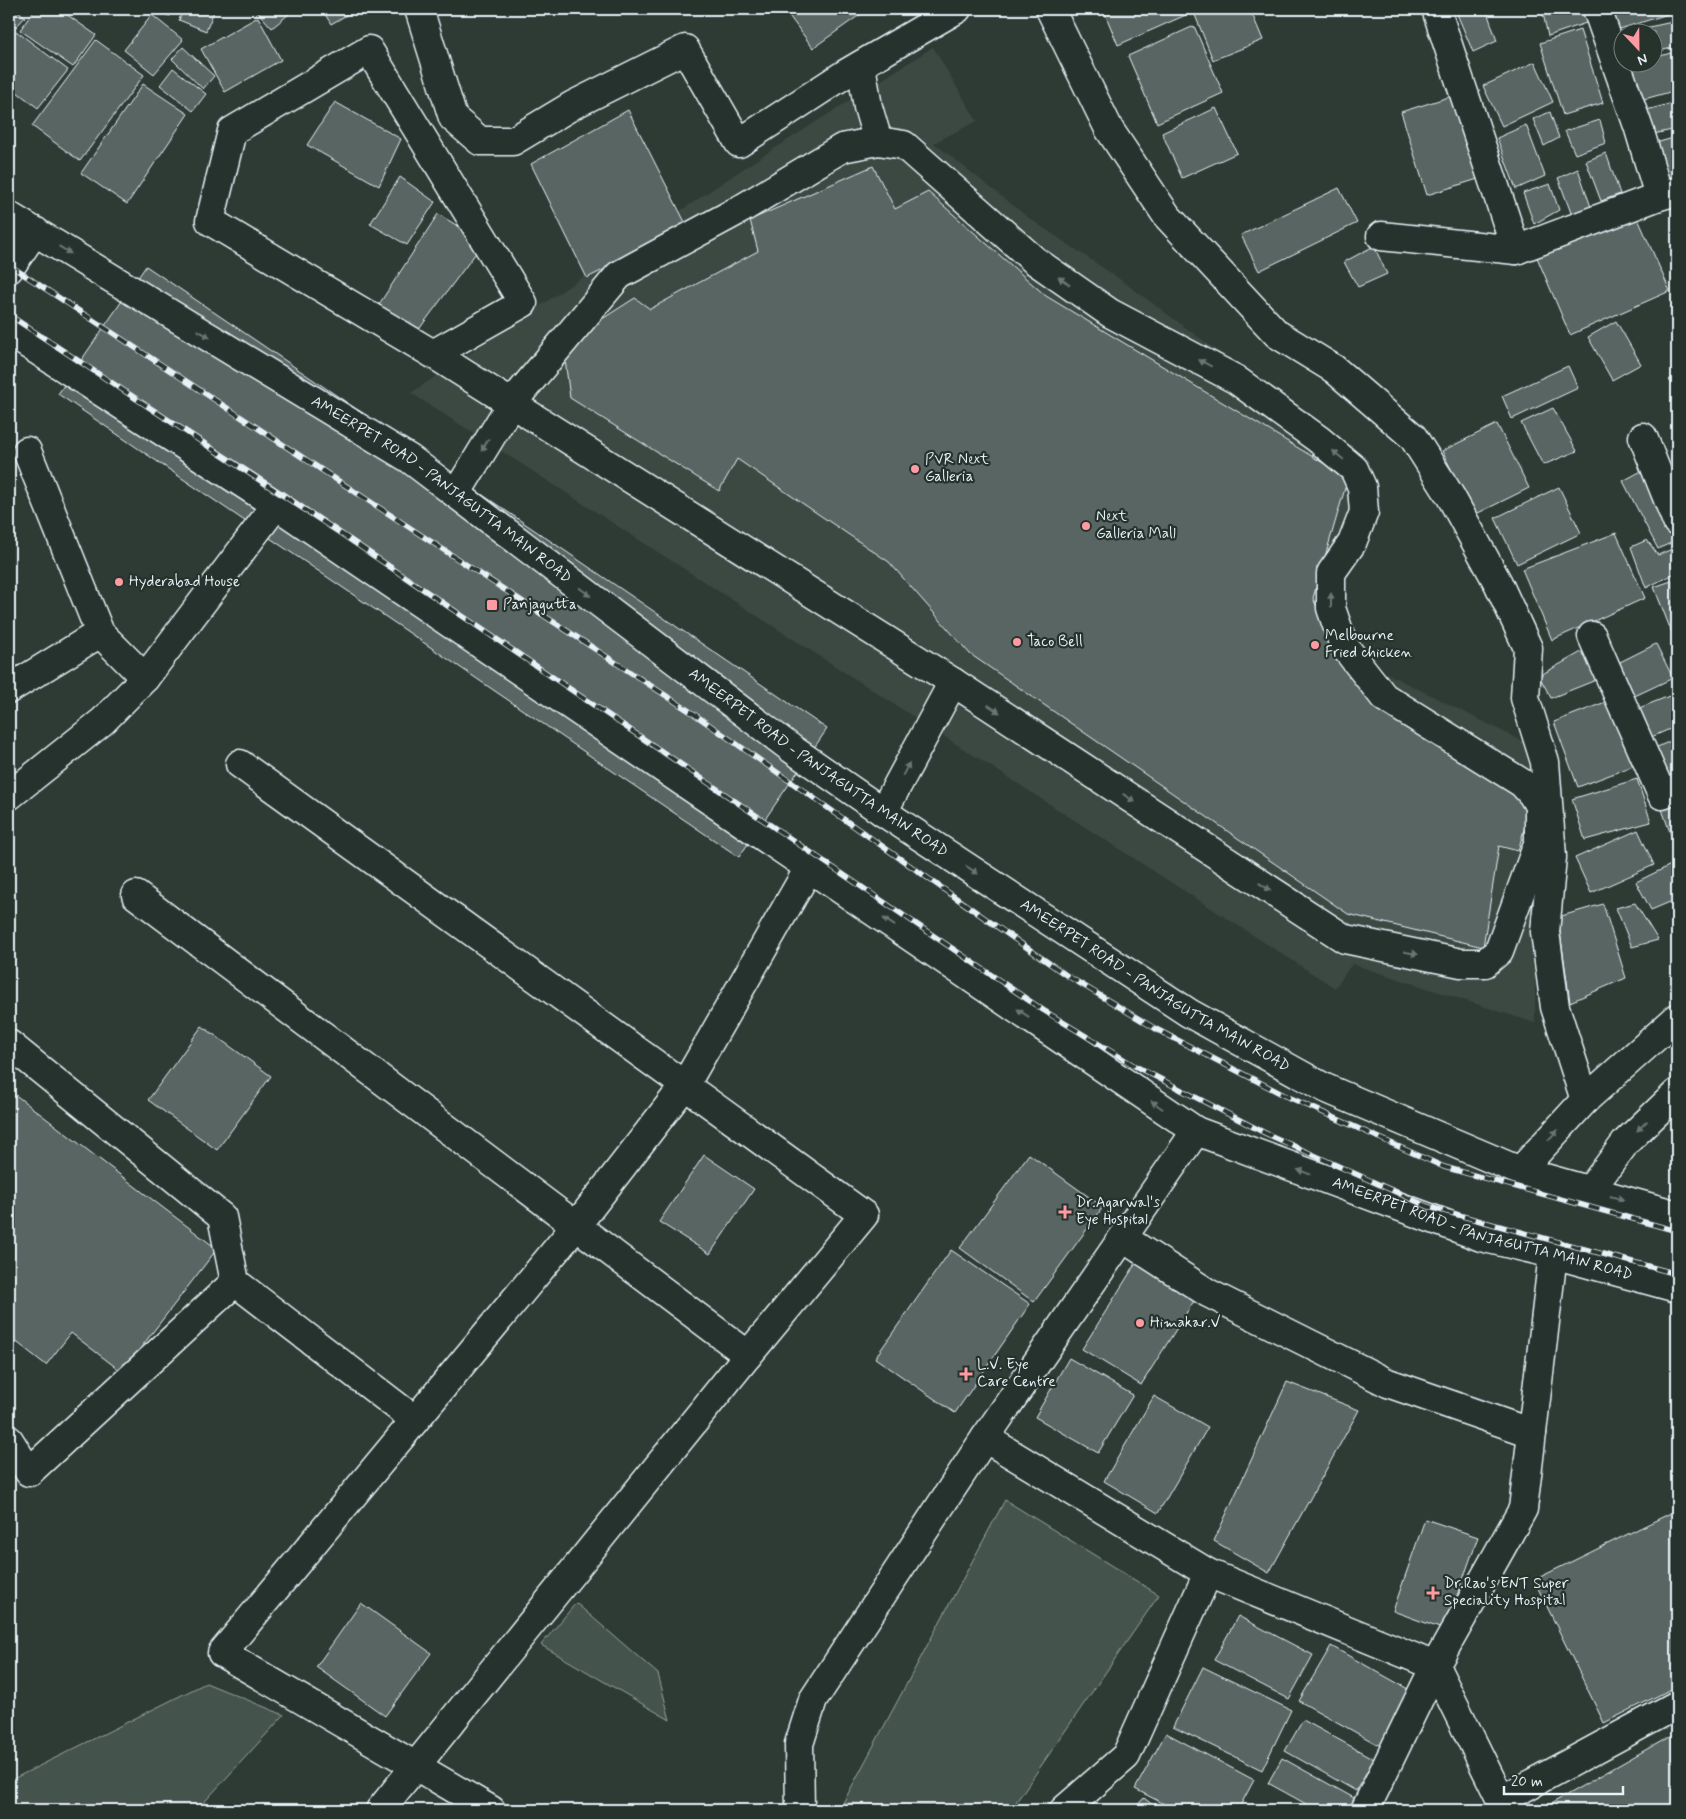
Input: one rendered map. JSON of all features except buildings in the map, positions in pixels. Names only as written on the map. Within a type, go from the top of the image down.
[{"type":"main road","points":[[419,9],[453,118],[480,141],[514,140],[572,105],[686,49],[739,143],[861,65],[958,9]]},
{"type":"main road","points":[[1050,9],[1109,129],[1167,216],[1277,334],[1334,368],[1413,438],[1451,496],[1498,582],[1528,648],[1525,698],[1545,762],[1552,857],[1545,932],[1555,1007],[1585,1100]]},
{"type":"main road","points":[[1436,9],[1516,250]]},
{"type":"main road","points":[[1381,236],[1516,250],[1668,194],[1639,129],[1597,9]]},
{"type":"main road","points":[[433,354],[523,302],[369,50],[232,131],[210,221],[433,354],[511,404],[953,682],[1345,939],[1462,963],[1485,963],[1499,951],[1539,841],[1539,806],[1532,794],[1522,783],[1384,697],[1344,646],[1331,608],[1331,573],[1352,543],[1364,512],[1362,487],[1354,469],[1318,439],[1235,379],[1110,313],[1034,260],[904,145],[878,141],[842,148],[741,210],[619,275],[511,404],[456,494]]},
{"type":"main road","points":[[861,65],[868,107],[878,141]]},
{"type":"main road","name":"AMEERPET ROAD - PANJAGUTTA MAIN ROAD","points":[[9,216],[410,458],[792,749],[883,812],[1198,1017],[1325,1088],[1520,1171],[1677,1215]]},
{"type":"main road","points":[[9,269],[35,232]]},
{"type":"main road","name":"AMEERPET ROAD - PANJAGUTTA MAIN ROAD","points":[[9,332],[276,505],[1196,1131],[1482,1237],[1553,1254],[1677,1288]]},
{"type":"main road","points":[[1642,437],[1677,522]]},
{"type":"main road","points":[[27,451],[100,633],[145,678]]},
{"type":"main road","points":[[9,796],[102,721],[145,678],[276,505]]},
{"type":"main road","points":[[9,689],[100,633]]},
{"type":"main road","points":[[1592,636],[1662,795],[1677,789]]},
{"type":"main road","points":[[883,812],[953,682]]},
{"type":"main road","points":[[240,764],[864,1215],[748,1355],[380,1810]]},
{"type":"main road","points":[[491,1810],[222,1653],[576,1226],[685,1085],[810,868]]},
{"type":"main road","points":[[136,896],[748,1355]]},
{"type":"main road","points":[[1520,1171],[1585,1100],[1677,1018]]},
{"type":"main road","points":[[9,1044],[222,1217],[235,1282],[415,1420]]},
{"type":"main road","points":[[1590,1190],[1626,1142],[1677,1093]]},
{"type":"main road","points":[[800,1810],[799,1744],[813,1700],[985,1438],[1196,1131]]},
{"type":"main road","points":[[1123,1238],[1208,1293],[1388,1383],[1532,1433]]},
{"type":"main road","points":[[1365,1810],[1435,1666],[1523,1508],[1553,1254]]},
{"type":"main road","points":[[9,1440],[30,1472],[235,1282]]},
{"type":"main road","points":[[985,1438],[1208,1573],[1435,1666],[1504,1805],[1677,1705]]},
{"type":"main road","points":[[1064,1810],[1126,1756],[1208,1573]]},
{"type":"shaded area","name":"Next Galleria Mall","points":[[933,47],[977,121],[934,143],[1029,218],[1118,278],[1357,453],[1375,491],[1342,576],[1349,633],[1384,672],[1536,748],[1535,1023],[1352,964],[1335,988],[411,393],[750,164]]},
{"type":"shaded area","points":[[1005,1500],[1159,1595],[1012,1808],[843,1803]]},
{"type":"shaded area","points":[[576,1603],[658,1674],[670,1720],[541,1645]]},
{"type":"shaded area","points":[[206,1683],[284,1715],[197,1810],[9,1810],[9,1781]]},
{"type":"railway","points":[[9,265],[694,714],[1066,975],[1156,1029],[1284,1095],[1444,1167],[1677,1231]]},
{"type":"railway","points":[[9,315],[343,535],[1043,1010],[1135,1066],[1265,1133],[1429,1207],[1677,1274]]},
{"type":"place","name":"PVR Next Galleria","points":[[915,469]]},
{"type":"place","name":"Next Galleria Mall","points":[[1086,526]]},
{"type":"place","name":"Hyderabad House","points":[[119,582]]},
{"type":"place","name":"Panjagutta","points":[[492,605]]},
{"type":"place","name":"Taco Bell","points":[[1017,642]]},
{"type":"place","name":"Melbourne Fried chicken","points":[[1315,645]]},
{"type":"place","name":"Dr.Agarwal's Eye Hospital","points":[[1065,1212]]},
{"type":"place","name":"Himakar.V","points":[[1140,1323]]},
{"type":"place","name":"L.V. Eye Care Centre","points":[[966,1374]]},
{"type":"place","name":"Dr.Rao's ENT Super Speciality Hospital","points":[[1433,1593]]}]
